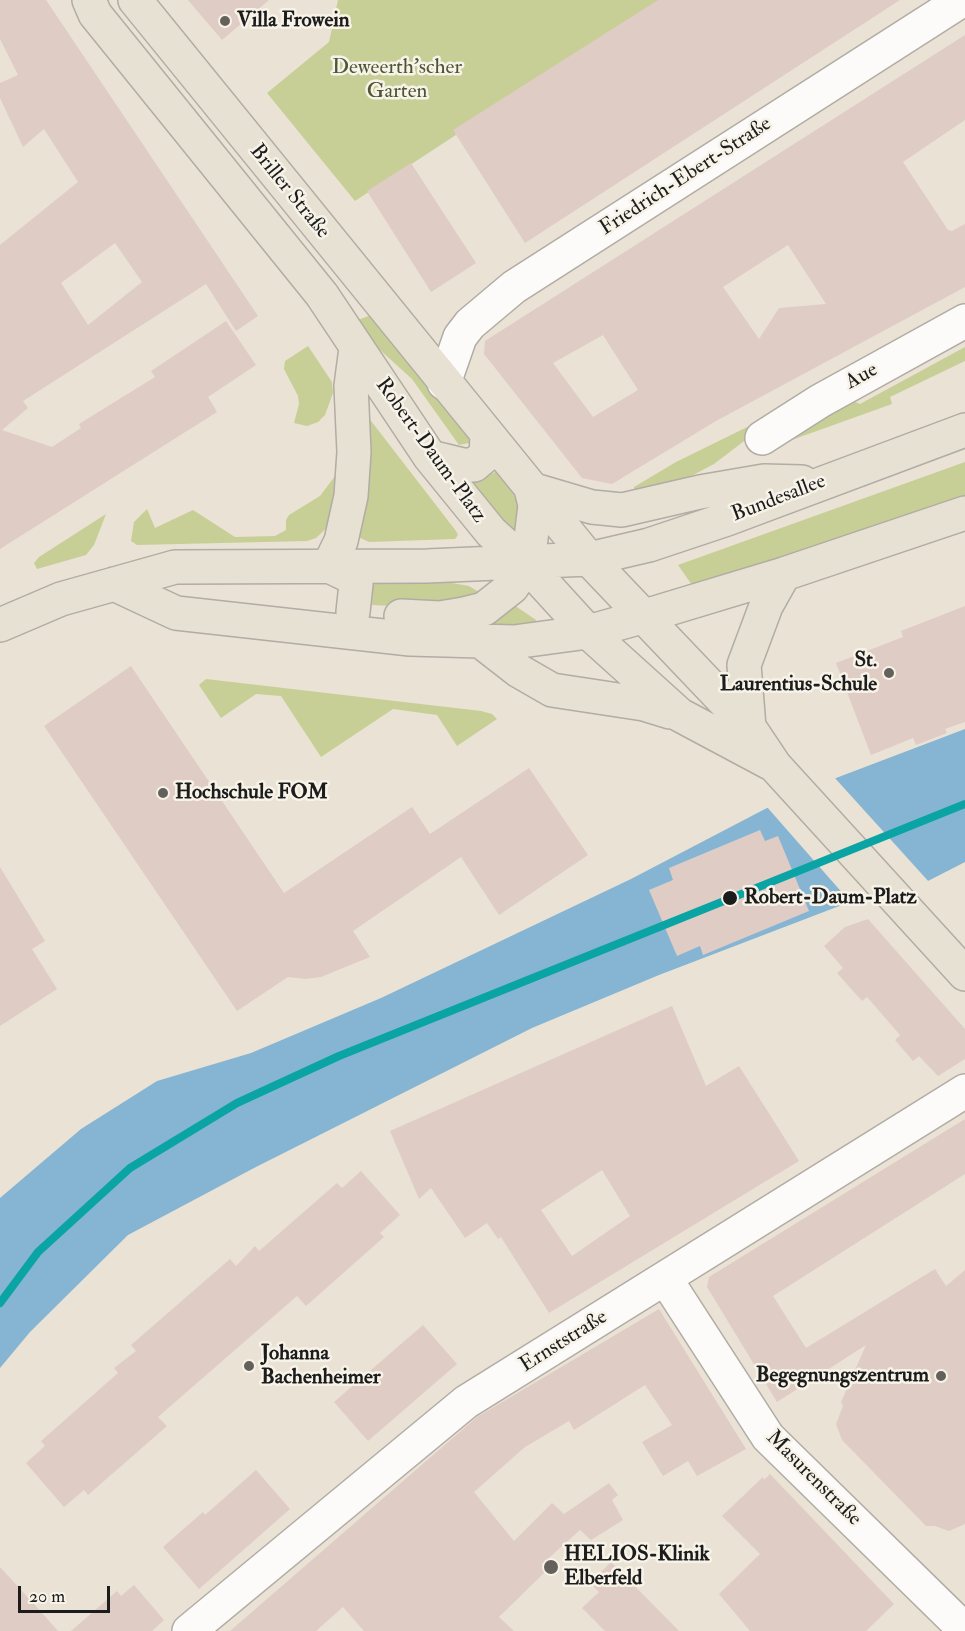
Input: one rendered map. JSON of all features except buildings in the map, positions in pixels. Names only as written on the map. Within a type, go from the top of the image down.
[{"type":"main road","name":"Briller Straße","points":[[89,0],[95,14],[322,295],[356,348]]},
{"type":"main road","name":"Briller Straße","points":[[135,0],[444,383]]},
{"type":"main road","points":[[208,154],[239,130]]},
{"type":"main road","points":[[329,566],[341,541],[351,496],[354,452],[351,386],[356,348]]},
{"type":"main road","name":"Robert-Daum-Platz","points":[[356,348],[430,457],[491,532],[525,563],[588,632]]},
{"type":"main road","points":[[444,383],[589,559],[749,727],[776,766],[965,974]]},
{"type":"main road","name":"Bundesallee","points":[[525,563],[589,559],[649,545],[826,482],[965,429]]},
{"type":"main road","points":[[430,457],[463,465],[474,465],[486,455],[487,436]]},
{"type":"main road","points":[[531,489],[592,507],[622,510],[764,482],[826,482]]},
{"type":"main road","points":[[293,625],[322,608],[440,618],[484,609],[512,587],[525,563],[535,505],[531,489]]},
{"type":"main road","points":[[114,584],[176,613],[410,639],[483,643],[514,642],[588,632],[645,616],[784,574],[965,513]]},
{"type":"main road","points":[[0,625],[61,599],[175,567],[525,563]]},
{"type":"main road","points":[[329,566],[350,576],[356,584],[353,612]]},
{"type":"main road","points":[[749,727],[744,665],[766,606],[784,574]]},
{"type":"main road","points":[[588,632],[680,716]]},
{"type":"main road","points":[[483,643],[519,671],[552,690],[644,704],[680,716],[776,766]]},
{"type":"street","name":"Friedrich-Ebert-Straße","points":[[444,383],[460,337],[470,324],[514,287],[962,0]]},
{"type":"street","name":"Aue","points":[[762,438],[820,400],[965,321]]},
{"type":"street","name":"Ernststraße","points":[[189,1631],[466,1402],[965,1091]]},
{"type":"street","name":"Masurenstraße","points":[[665,1278],[768,1437],[956,1621]]},
{"type":"green space","name":"Deweerth’scher Garten","points":[[338,0],[662,0],[355,201],[267,93],[329,42]]},
{"type":"green space","points":[[371,315],[469,437],[469,443],[459,445],[412,379],[379,349],[358,320]]},
{"type":"green space","points":[[308,346],[332,382],[333,393],[325,415],[318,422],[307,426],[294,423],[299,404],[298,396],[284,369],[285,361]]},
{"type":"green space","points":[[965,347],[965,361],[890,397],[892,404],[761,451],[849,399],[860,404]]},
{"type":"green space","points":[[790,406],[714,464],[693,475],[634,496],[634,487],[676,462]]},
{"type":"green space","points":[[368,417],[456,531],[458,535],[455,539],[369,542],[358,537]]},
{"type":"green space","points":[[965,462],[965,496],[729,576],[692,585],[678,565]]},
{"type":"green space","points":[[497,471],[510,486],[520,509],[516,533],[511,532],[467,480],[484,478]]},
{"type":"green space","points":[[338,472],[334,521],[316,538],[307,541],[137,545],[131,541],[134,522],[147,509],[155,528],[193,510],[235,537],[275,536],[286,530],[286,520],[289,515],[320,496]]},
{"type":"green space","points":[[106,514],[94,545],[86,555],[37,569],[34,563],[39,557]]},
{"type":"green space","points":[[452,583],[469,586],[479,592],[480,597],[432,608],[372,605],[373,584]]},
{"type":"green space","points":[[514,605],[536,620],[536,624],[489,628],[487,626]]},
{"type":"green space","points":[[206,679],[481,711],[492,714],[497,719],[457,746],[437,715],[393,709],[321,757],[281,696],[256,694],[221,718],[199,685]]},
{"type":"water","points":[[965,729],[965,862],[928,881],[855,900],[659,975],[532,1028],[254,1168],[128,1235],[30,1332],[0,1368],[0,1198],[81,1129],[157,1081],[251,1053],[381,998],[631,879],[765,809],[836,778]]},
{"type":"pier","points":[[834,777],[930,883],[852,904],[767,807]]},
{"type":"transit line","points":[[0,1303],[38,1252],[130,1168],[237,1103],[339,1056],[965,804]]},
{"type":"place","name":"Villa Frowein","points":[[225,21]]},
{"type":"place","name":"St. Laurentius-Schule","points":[[889,673]]},
{"type":"place","name":"Hochschule FOM","points":[[163,793]]},
{"type":"place","name":"Robert-Daum-Platz","points":[[730,898]]},
{"type":"place","name":"Johanna Bachenheimer","points":[[249,1366]]},
{"type":"place","name":"Begegnungszentrum","points":[[941,1376]]},
{"type":"place","name":"HELIOS-Klinik Elberfeld","points":[[551,1567]]}]
